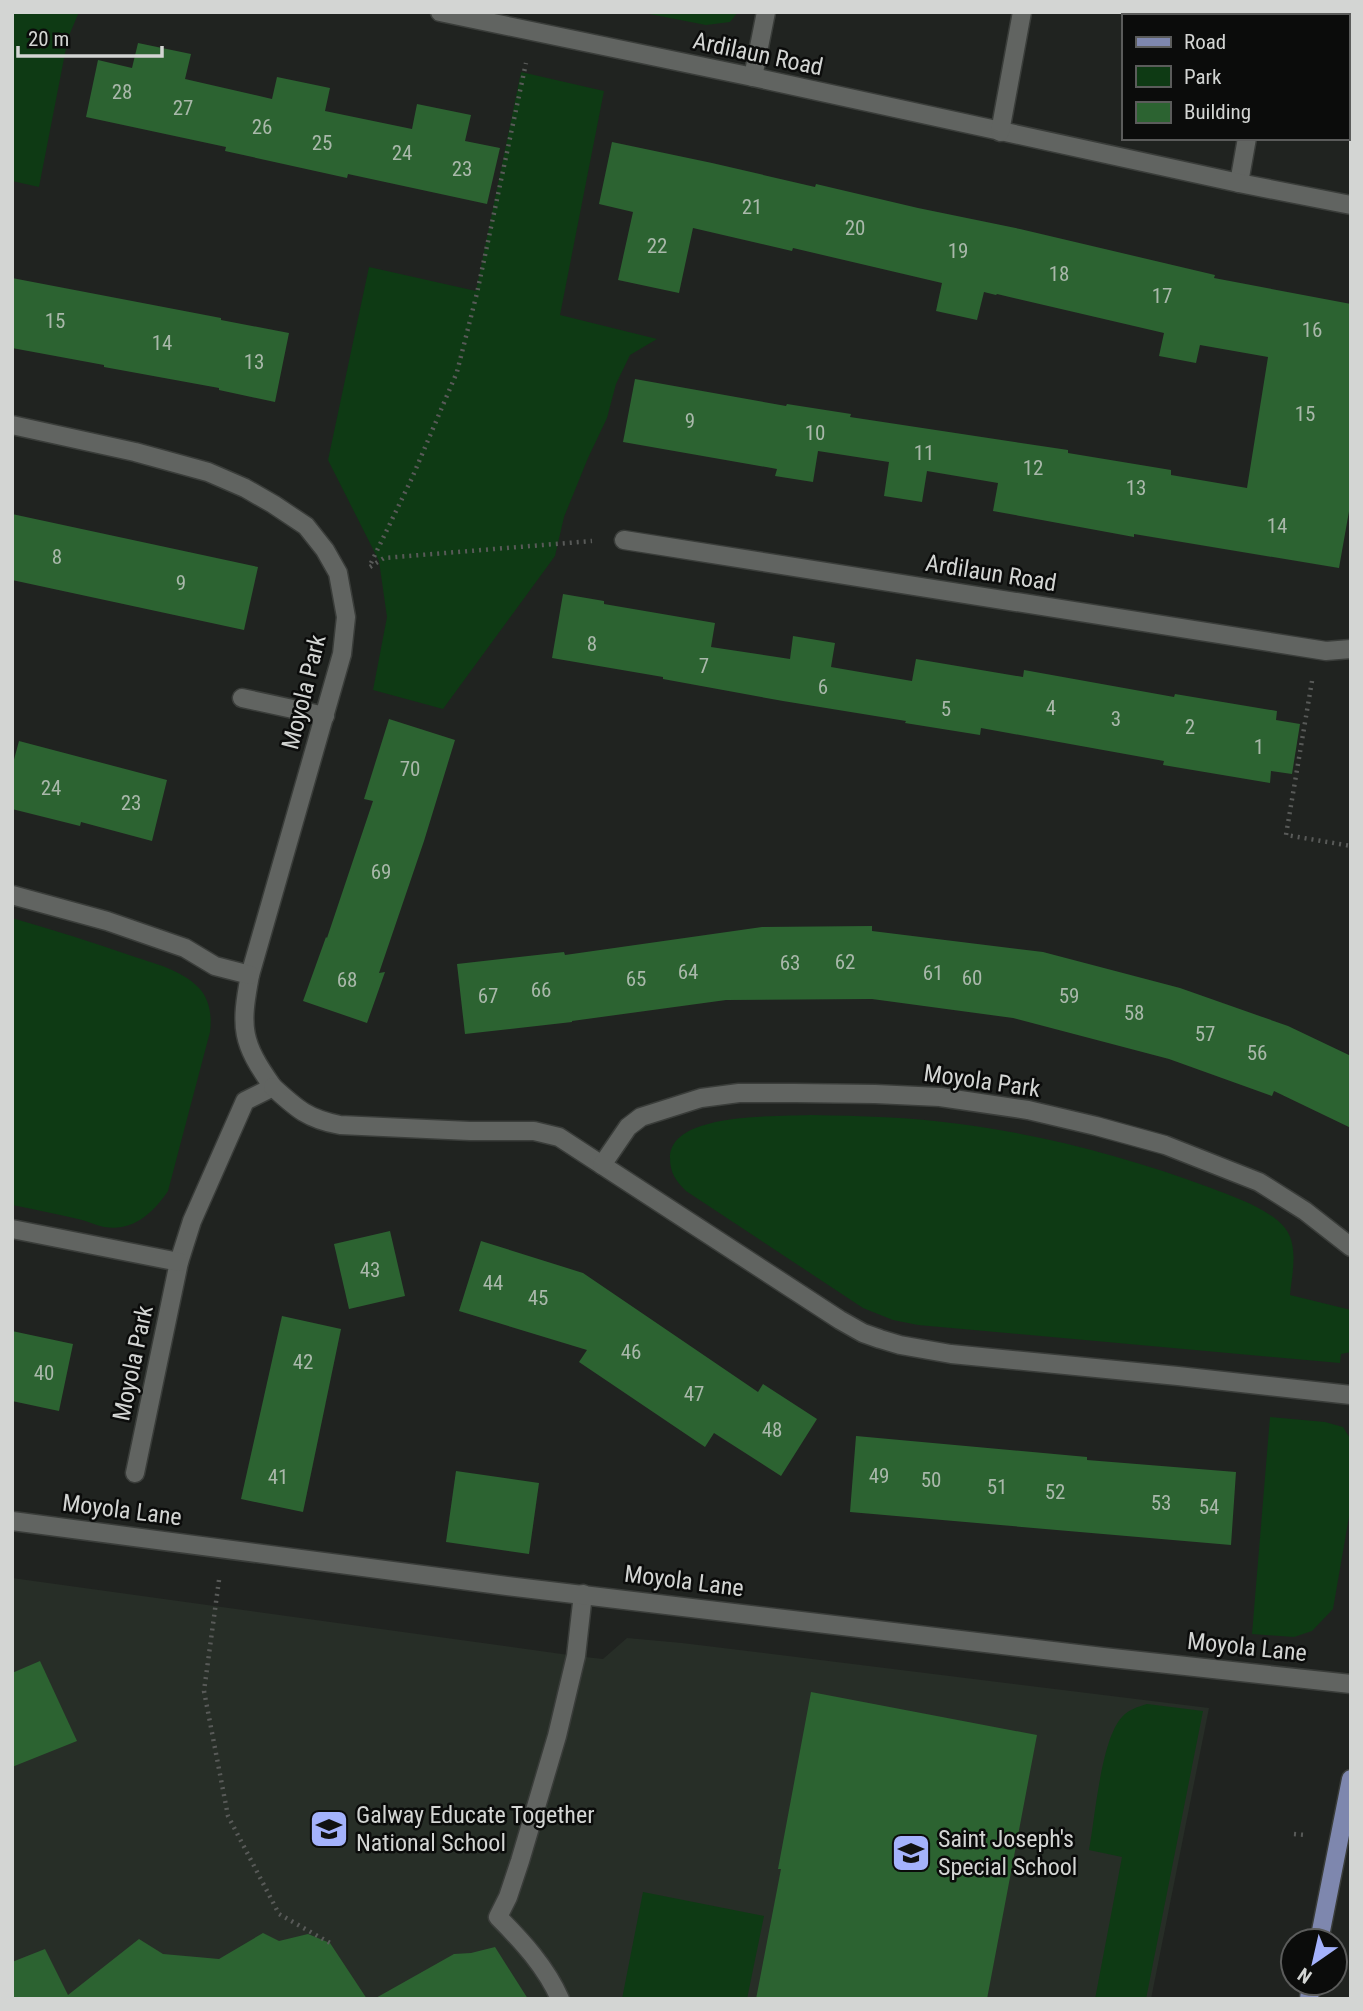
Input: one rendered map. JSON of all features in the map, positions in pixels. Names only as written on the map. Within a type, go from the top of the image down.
[{"type":"main road","points":[[1322,1927],[1351,1779]]},
{"type":"street","name":"Ardilaun Road","points":[[440,12],[506,20],[1000,132],[1351,205]]},
{"type":"street","points":[[753,77],[766,12]]},
{"type":"street","points":[[1000,132],[1022,12]]},
{"type":"street","points":[[1240,183],[1247,140]]},
{"type":"street","name":"Moyola Park","points":[[12,425],[135,452],[208,472],[245,488],[306,526],[325,550],[338,573],[346,617],[342,654],[250,975],[244,1010],[243,1028],[253,1058],[273,1087],[296,1108],[320,1121],[340,1125],[534,1131],[559,1137],[840,1320],[880,1339],[900,1345],[951,1354],[1351,1395]]},
{"type":"street","name":"Ardilaun Road","points":[[624,540],[1326,651],[1351,649]]},
{"type":"street","points":[[242,698],[325,716]]},
{"type":"street","points":[[12,895],[107,921],[185,948],[215,966],[250,975]]},
{"type":"street","name":"Moyola Park","points":[[135,1474],[179,1262],[192,1221],[245,1101],[273,1087]]},
{"type":"street","name":"Moyola Park","points":[[602,1165],[628,1127],[641,1117],[701,1098],[739,1093],[940,1097],[1039,1113],[1165,1145],[1259,1182],[1305,1211],[1351,1247]]},
{"type":"street","points":[[12,1229],[179,1262]]},
{"type":"street","name":"Moyola Lane","points":[[12,1521],[1090,1656],[1351,1684]]},
{"type":"street","points":[[560,1999],[545,1970],[498,1917],[520,1861],[557,1736],[576,1656],[583,1594]]},
{"type":"path","points":[[369,567],[412,478],[457,372],[477,293],[526,63]]},
{"type":"path","points":[[338,573],[369,567],[384,558],[569,541],[624,540]]},
{"type":"path","points":[[1313,673],[1286,835],[1351,846]]},
{"type":"path","points":[[223,1548],[204,1691],[228,1816],[279,1914],[330,1943]]},
{"type":"shaded area","points":[[12,1578],[603,1659],[627,1638],[1209,1708],[1151,1999],[12,1999]]},
{"type":"green space","points":[[12,12],[79,12],[68,38],[39,187],[12,181]]},
{"type":"green space","points":[[639,12],[738,12],[730,22],[706,25]]},
{"type":"green space","points":[[521,72],[604,91],[560,315],[657,339],[630,355],[616,384],[607,418],[564,517],[555,556],[443,709],[373,690],[387,617],[379,561],[328,460],[369,267],[476,291]]},
{"type":"green space","points":[[12,918],[168,968],[191,981],[208,1002],[210,1032],[168,1191],[156,1207],[133,1224],[104,1227],[12,1205]]},
{"type":"green space","points":[[811,1115],[923,1120],[1024,1134],[1119,1157],[1241,1200],[1270,1215],[1289,1235],[1294,1260],[1290,1295],[1351,1310],[1351,1352],[1341,1354],[1340,1363],[918,1325],[893,1320],[863,1308],[686,1191],[672,1172],[670,1158],[675,1143],[688,1132],[706,1124],[753,1117]]},
{"type":"green space","points":[[1270,1417],[1325,1422],[1343,1427],[1351,1440],[1351,1505],[1333,1609],[1312,1631],[1294,1637],[1252,1634]]},
{"type":"green space","points":[[1147,1704],[1203,1711],[1146,1999],[1095,1999],[1122,1857],[1089,1850],[1100,1780],[1115,1728],[1128,1712]]},
{"type":"green space","points":[[643,1892],[764,1916],[747,1999],[622,1999]]},
{"type":"building","points":[[138,43],[191,54],[185,79],[272,99],[277,77],[330,88],[325,111],[412,129],[417,104],[471,115],[465,141],[500,148],[487,204],[348,174],[347,178],[225,151],[226,147],[86,117],[98,60],[132,68]]},
{"type":"building","points":[[612,142],[1020,229],[1215,275],[1214,278],[1351,304],[1351,500],[1339,568],[1134,534],[1134,537],[993,511],[998,483],[927,471],[922,502],[884,496],[889,462],[818,451],[813,482],[775,476],[777,469],[623,442],[635,379],[786,406],[787,404],[851,414],[850,417],[1068,450],[1068,453],[1171,470],[1171,475],[1247,488],[1268,357],[1200,345],[1196,363],[1159,356],[1164,333],[984,292],[977,320],[936,311],[942,283],[693,228],[679,293],[618,280],[633,212],[599,204]]},
{"type":"building","points":[[12,278],[289,333],[275,402],[219,388],[12,348]]},
{"type":"building","points":[[12,514],[258,567],[244,630],[12,580]]},
{"type":"building","points":[[563,594],[604,601],[604,604],[715,623],[711,647],[790,659],[793,636],[835,643],[831,667],[912,681],[916,659],[1023,677],[1024,670],[1174,697],[1175,694],[1277,711],[1276,720],[1300,724],[1292,774],[1271,771],[1270,783],[1163,765],[1164,761],[981,728],[980,735],[905,723],[906,721],[552,658]]},
{"type":"building","points":[[389,719],[455,740],[379,973],[385,972],[367,1023],[303,1001],[373,801],[364,799]]},
{"type":"building","points":[[19,741],[167,780],[152,841],[81,822],[80,826],[12,809],[12,767]]},
{"type":"building","points":[[872,926],[872,931],[1043,952],[1180,988],[1288,1026],[1351,1056],[1351,1128],[1274,1091],[1272,1096],[1169,1059],[1013,1018],[872,999],[726,1000],[465,1034],[457,964],[564,952],[565,955],[762,927]]},
{"type":"building","points":[[390,1231],[405,1296],[349,1309],[334,1244]]},
{"type":"building","points":[[481,1241],[583,1273],[758,1392],[763,1384],[817,1419],[781,1476],[714,1433],[705,1447],[579,1362],[587,1350],[459,1311]]},
{"type":"building","points":[[282,1316],[341,1329],[303,1512],[241,1499]]},
{"type":"building","points":[[12,1331],[73,1344],[59,1411],[12,1401]]},
{"type":"building","points":[[856,1436],[1087,1457],[1087,1460],[1236,1472],[1231,1545],[850,1512]]},
{"type":"building","points":[[456,1471],[539,1483],[529,1554],[446,1542]]},
{"type":"building","points":[[40,1661],[77,1741],[12,1767],[12,1673]]},
{"type":"building","points":[[811,1692],[1037,1735],[987,1999],[756,1999]]},
{"type":"building","points":[[263,1933],[279,1941],[308,1934],[330,1943],[367,1999],[12,1999],[12,1962],[45,1949],[68,1995],[139,1939],[163,1954],[219,1959]]},
{"type":"building","points":[[495,1947],[528,1999],[374,1999],[454,1954]]},
{"type":"place","name":"Galway Educate Together National School","points":[[329,1829]]},
{"type":"place","name":"Saint Joseph's Special School","points":[[911,1853]]}]
